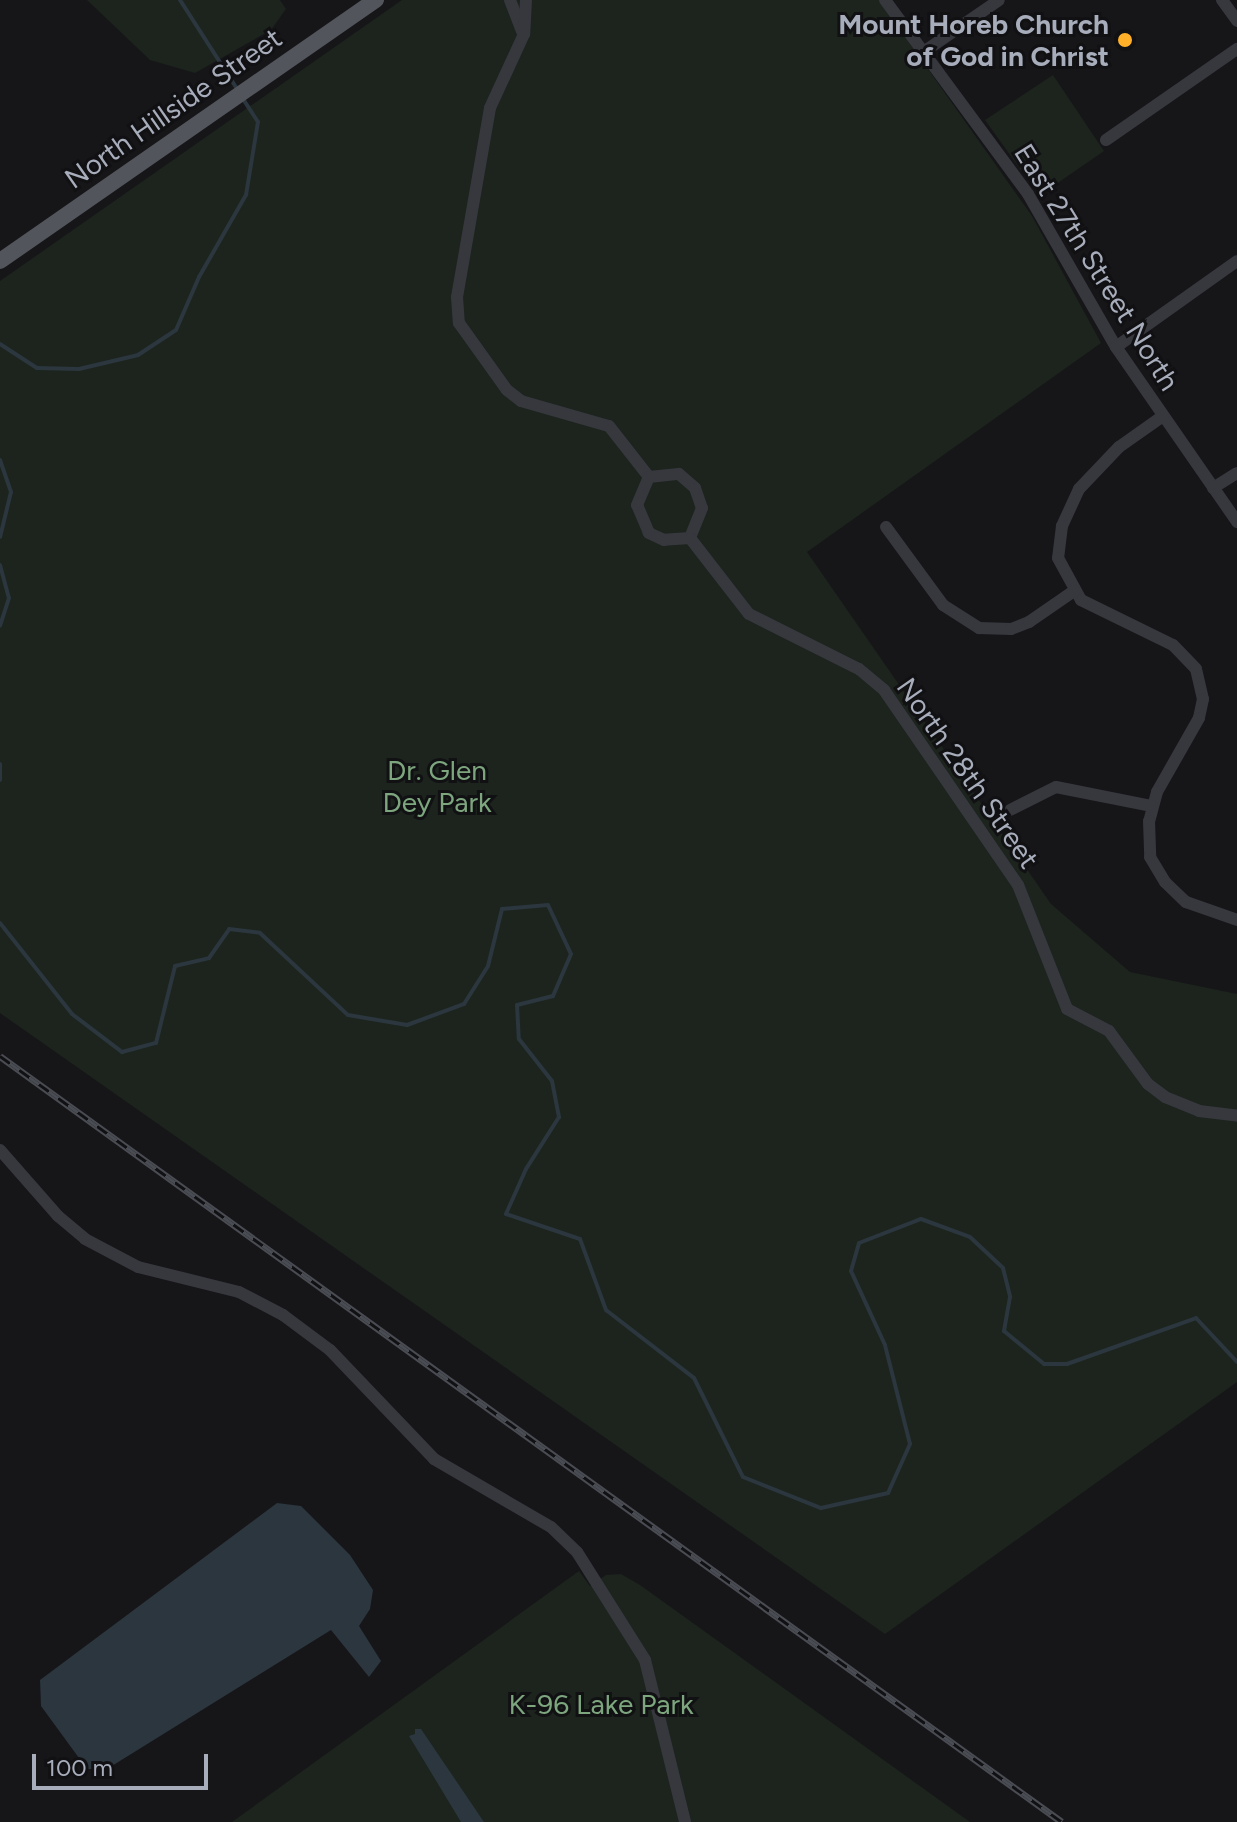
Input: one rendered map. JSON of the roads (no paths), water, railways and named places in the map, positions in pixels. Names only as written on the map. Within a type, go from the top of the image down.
[{"type":"main road","name":"North Hillside Street","points":[[0,261],[376,0]]},
{"type":"street","points":[[510,0],[524,34]]},
{"type":"street","points":[[526,0],[524,34],[490,108],[457,297],[459,323],[507,390],[521,401],[609,426],[649,477]]},
{"type":"street","name":"East 27th Street North","points":[[885,0],[1028,194],[1116,347],[1237,522]]},
{"type":"street","points":[[922,53],[999,0]]},
{"type":"street","points":[[1222,0],[1237,21]]},
{"type":"street","points":[[1106,140],[1237,49]]},
{"type":"street","points":[[1116,347],[1237,261]]},
{"type":"street","points":[[1163,416],[1119,447],[1069,507],[1058,558],[1074,591],[1091,608],[1173,645],[1186,655],[1201,682],[1199,718],[1152,806],[1150,857],[1165,882],[1186,902],[1237,920]]},
{"type":"street","points":[[1213,488],[1237,473]]},
{"type":"street","points":[[679,474],[695,488],[702,508],[690,538],[664,540],[640,521],[637,505],[649,477],[679,474]]},
{"type":"street","points":[[886,527],[943,605],[979,628],[1011,629],[1029,622],[1074,591]]},
{"type":"street","name":"North 28th Street","points":[[690,538],[749,614],[859,669],[884,690],[1018,885],[1067,1009],[1109,1031],[1148,1084],[1165,1097],[1199,1111],[1237,1116]]},
{"type":"street","points":[[1010,810],[1056,787],[1152,806]]},
{"type":"street","points":[[0,1150],[58,1216],[85,1239],[138,1267],[239,1292],[283,1315],[330,1350],[434,1459],[551,1527],[577,1552],[645,1660],[685,1822]]},
{"type":"waterway","points":[[180,0],[239,92]]},
{"type":"waterway","points":[[0,344],[37,368],[79,369],[138,355],[176,330],[199,277],[246,195],[258,122],[243,99]]},
{"type":"waterway","points":[[0,460],[11,492],[0,537]]},
{"type":"waterway","points":[[0,565],[9,598],[0,626]]},
{"type":"waterway","points":[[0,764],[0,780]]},
{"type":"waterway","points":[[0,923],[72,1014],[122,1052],[156,1043],[175,966],[209,958],[229,929],[260,933],[348,1015],[407,1025],[464,1004],[488,966],[502,909],[548,905],[571,954],[553,996],[517,1005],[519,1039],[552,1081],[559,1117],[526,1169],[506,1214],[580,1239],[606,1310],[694,1378],[743,1477],[821,1508],[888,1493],[910,1444],[885,1345],[851,1271],[859,1243],[921,1219],[970,1237],[1003,1268],[1010,1297],[1004,1331],[1044,1364],[1067,1364],[1196,1318],[1237,1362]]},
{"type":"railway","points":[[0,1056],[1062,1822]]},
{"type":"place","name":"Mount Horeb Church of God in Christ","points":[[1125,40]]},
{"type":"park label","name":"Dr. Glen Dey Park","points":[[437,786]]},
{"type":"park label","name":"K-96 Lake Park","points":[[601,1704]]}]
